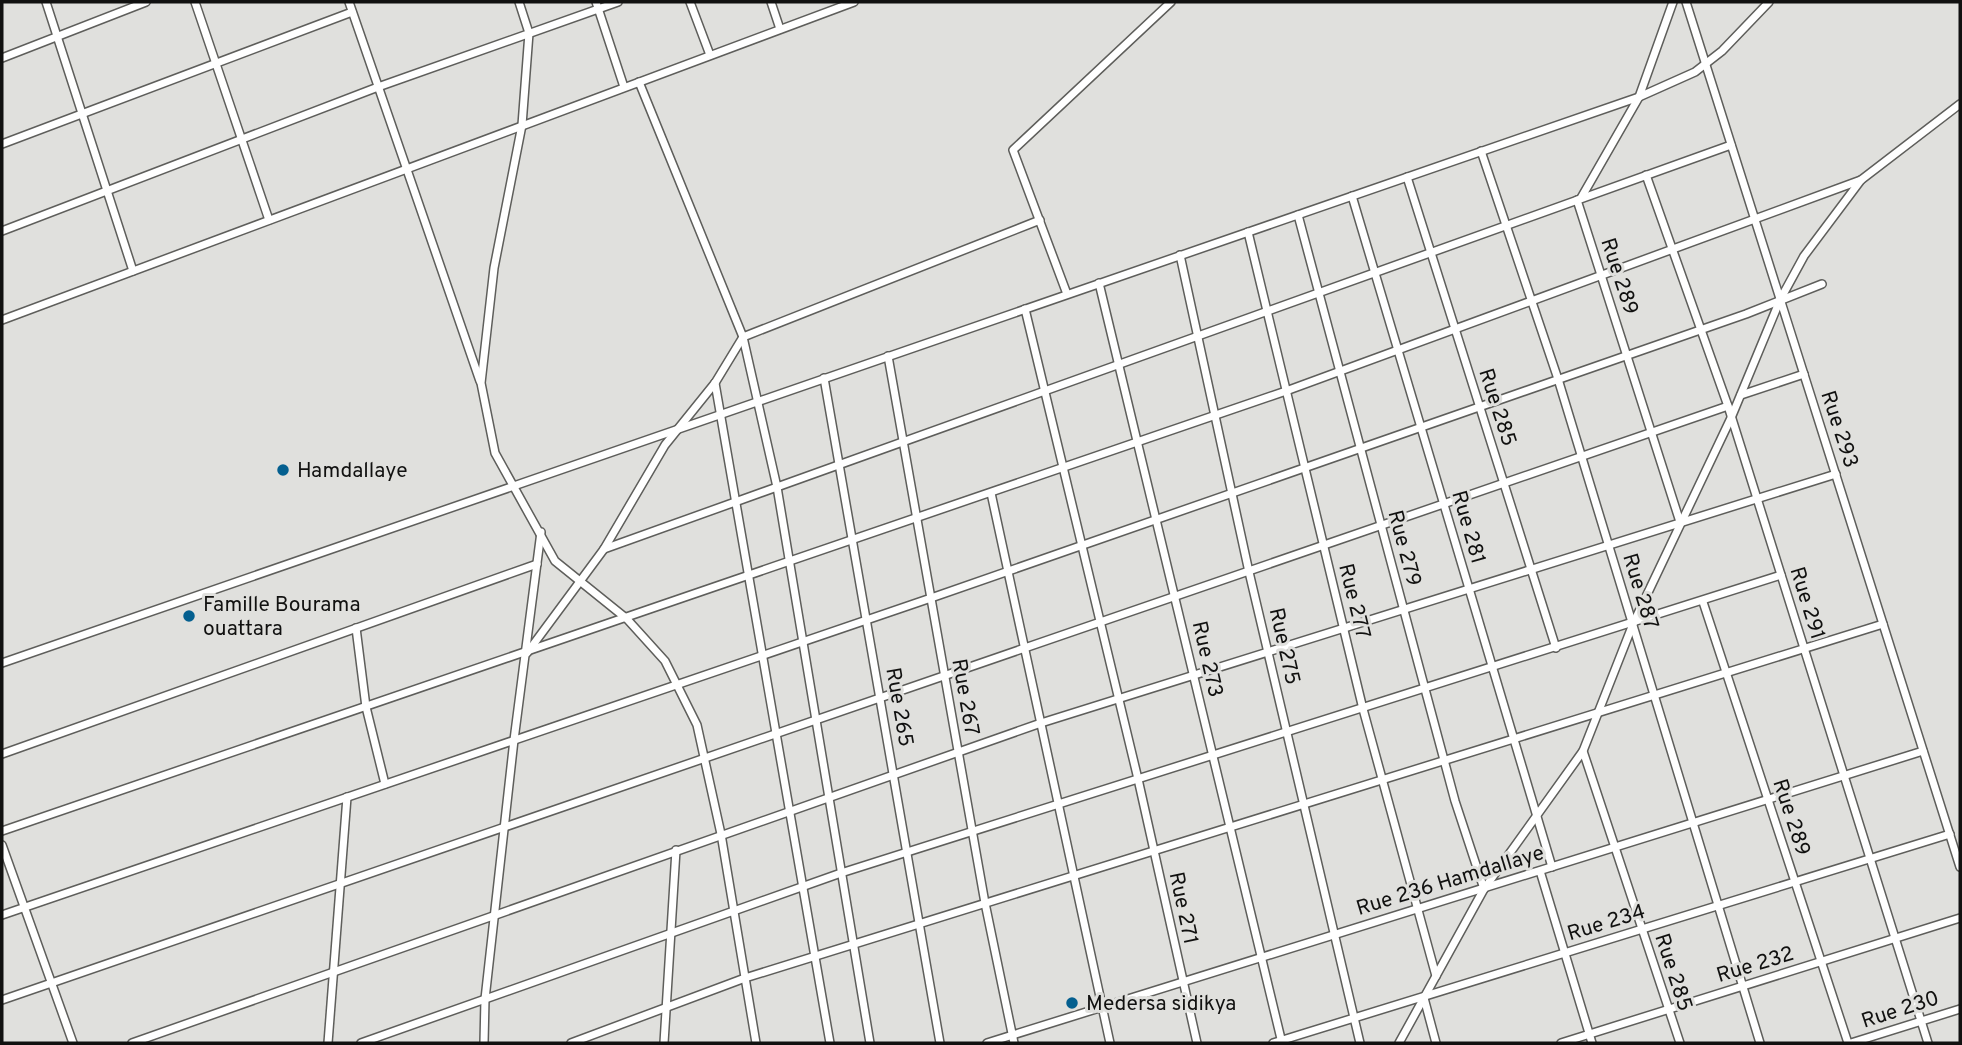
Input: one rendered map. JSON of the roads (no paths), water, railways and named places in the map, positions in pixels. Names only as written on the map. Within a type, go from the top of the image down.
[{"type":"street","points":[[46,2],[105,192],[133,271]]},
{"type":"street","points":[[2,58],[146,2]]},
{"type":"street","points":[[195,2],[269,220]]},
{"type":"street","points":[[349,2],[481,383],[495,453],[555,561],[626,619],[665,661],[698,725],[721,834],[756,1043]]},
{"type":"street","points":[[481,383],[494,268],[522,125],[529,33],[519,2]]},
{"type":"street","points":[[2,231],[597,5],[618,2]]},
{"type":"street","points":[[690,2],[710,55]]},
{"type":"street","points":[[771,2],[780,29]]},
{"type":"street","points":[[2,320],[854,2]]},
{"type":"street","points":[[1067,294],[1013,150],[1171,2]]},
{"type":"street","points":[[1579,199],[1639,97],[1673,2]]},
{"type":"street","name":"Rue 293","points":[[1686,2],[1960,867]]},
{"type":"street","points":[[2,663],[513,484],[1639,97],[1705,64],[1722,51],[1769,2]]},
{"type":"street","points":[[597,5],[624,87]]},
{"type":"street","points":[[2,144],[352,12]]},
{"type":"street","points":[[639,82],[743,337],[777,487],[870,1043]]},
{"type":"street","points":[[1399,1043],[1484,889],[1583,751],[1633,624],[1731,418],[1780,300],[1804,256],[1861,180],[1960,104]]},
{"type":"street","points":[[604,549],[1731,145]]},
{"type":"street","name":"Rue 287","points":[[1481,152],[1558,379],[1760,1043]]},
{"type":"street","name":"Rue 291","points":[[1646,175],[1728,406],[1928,1043]]},
{"type":"street","name":"Rue 285","points":[[1407,177],[1556,648]]},
{"type":"street","points":[[2,831],[1215,416],[1861,180]]},
{"type":"street","name":"Rue 281","points":[[1352,196],[1552,867]]},
{"type":"street","name":"Rue 289","points":[[1579,199],[1681,523]]},
{"type":"street","name":"Rue 279","points":[[1298,215],[1444,760],[1484,889]]},
{"type":"street","points":[[527,653],[581,583],[665,445],[715,383],[743,337],[1040,220]]},
{"type":"street","name":"Rue 277","points":[[1248,232],[1363,709],[1436,976]]},
{"type":"street","name":"Rue 275","points":[[1180,255],[1249,572],[1360,1043]]},
{"type":"street","name":"Rue 273","points":[[1099,283],[1261,958],[1278,1042]]},
{"type":"street","points":[[2,915],[1081,546],[1702,329],[1822,284]]},
{"type":"street","name":"Rue 271","points":[[1025,309],[1138,779],[1197,1043]]},
{"type":"street","name":"Rue 267","points":[[888,356],[985,903],[1013,1039]]},
{"type":"street","points":[[1741,395],[1804,374]]},
{"type":"street","name":"Rue 265","points":[[824,378],[940,1043]]},
{"type":"street","points":[[715,383],[830,1043]]},
{"type":"street","points":[[2,1000],[506,824],[1100,624],[1728,406]]},
{"type":"street","points":[[132,1043],[334,973],[497,912],[1041,723],[1836,474]]},
{"type":"street","points":[[991,493],[1110,1043]]},
{"type":"street","points":[[484,1043],[485,999],[541,532]]},
{"type":"street","points":[[2,754],[537,564]]},
{"type":"street","points":[[361,1043],[841,873],[1703,602],[1781,575]]},
{"type":"street","name":"Rue 289","points":[[1703,602],[1849,1043]]},
{"type":"street","points":[[571,1043],[745,978],[1883,624]]},
{"type":"street","points":[[356,628],[366,708],[385,784]]},
{"type":"street","name":"Rue 285","points":[[1583,751],[1680,1043]]},
{"type":"street","name":"Rue 236 Hamdallaye","points":[[987,1043],[1013,1039],[1102,1007],[1923,751]]},
{"type":"street","points":[[328,1043],[347,797]]},
{"type":"street","name":"Rue 234","points":[[1278,1042],[1950,834]]},
{"type":"street","points":[[2,845],[73,1043]]},
{"type":"street","points":[[664,1043],[677,850]]},
{"type":"street","points":[[1539,871],[1592,1043]]},
{"type":"street","name":"Rue 232","points":[[1561,1043],[1960,918]]},
{"type":"street","points":[[1424,998],[1436,1043]]},
{"type":"street","name":"Rue 230","points":[[1849,1043],[1960,1009]]},
{"type":"place","name":"Hamdallaye","points":[[283,470]]},
{"type":"place","name":"Famille Bourama ouattara","points":[[189,616]]},
{"type":"place","name":"Medersa sidikya","points":[[1072,1003]]}]
